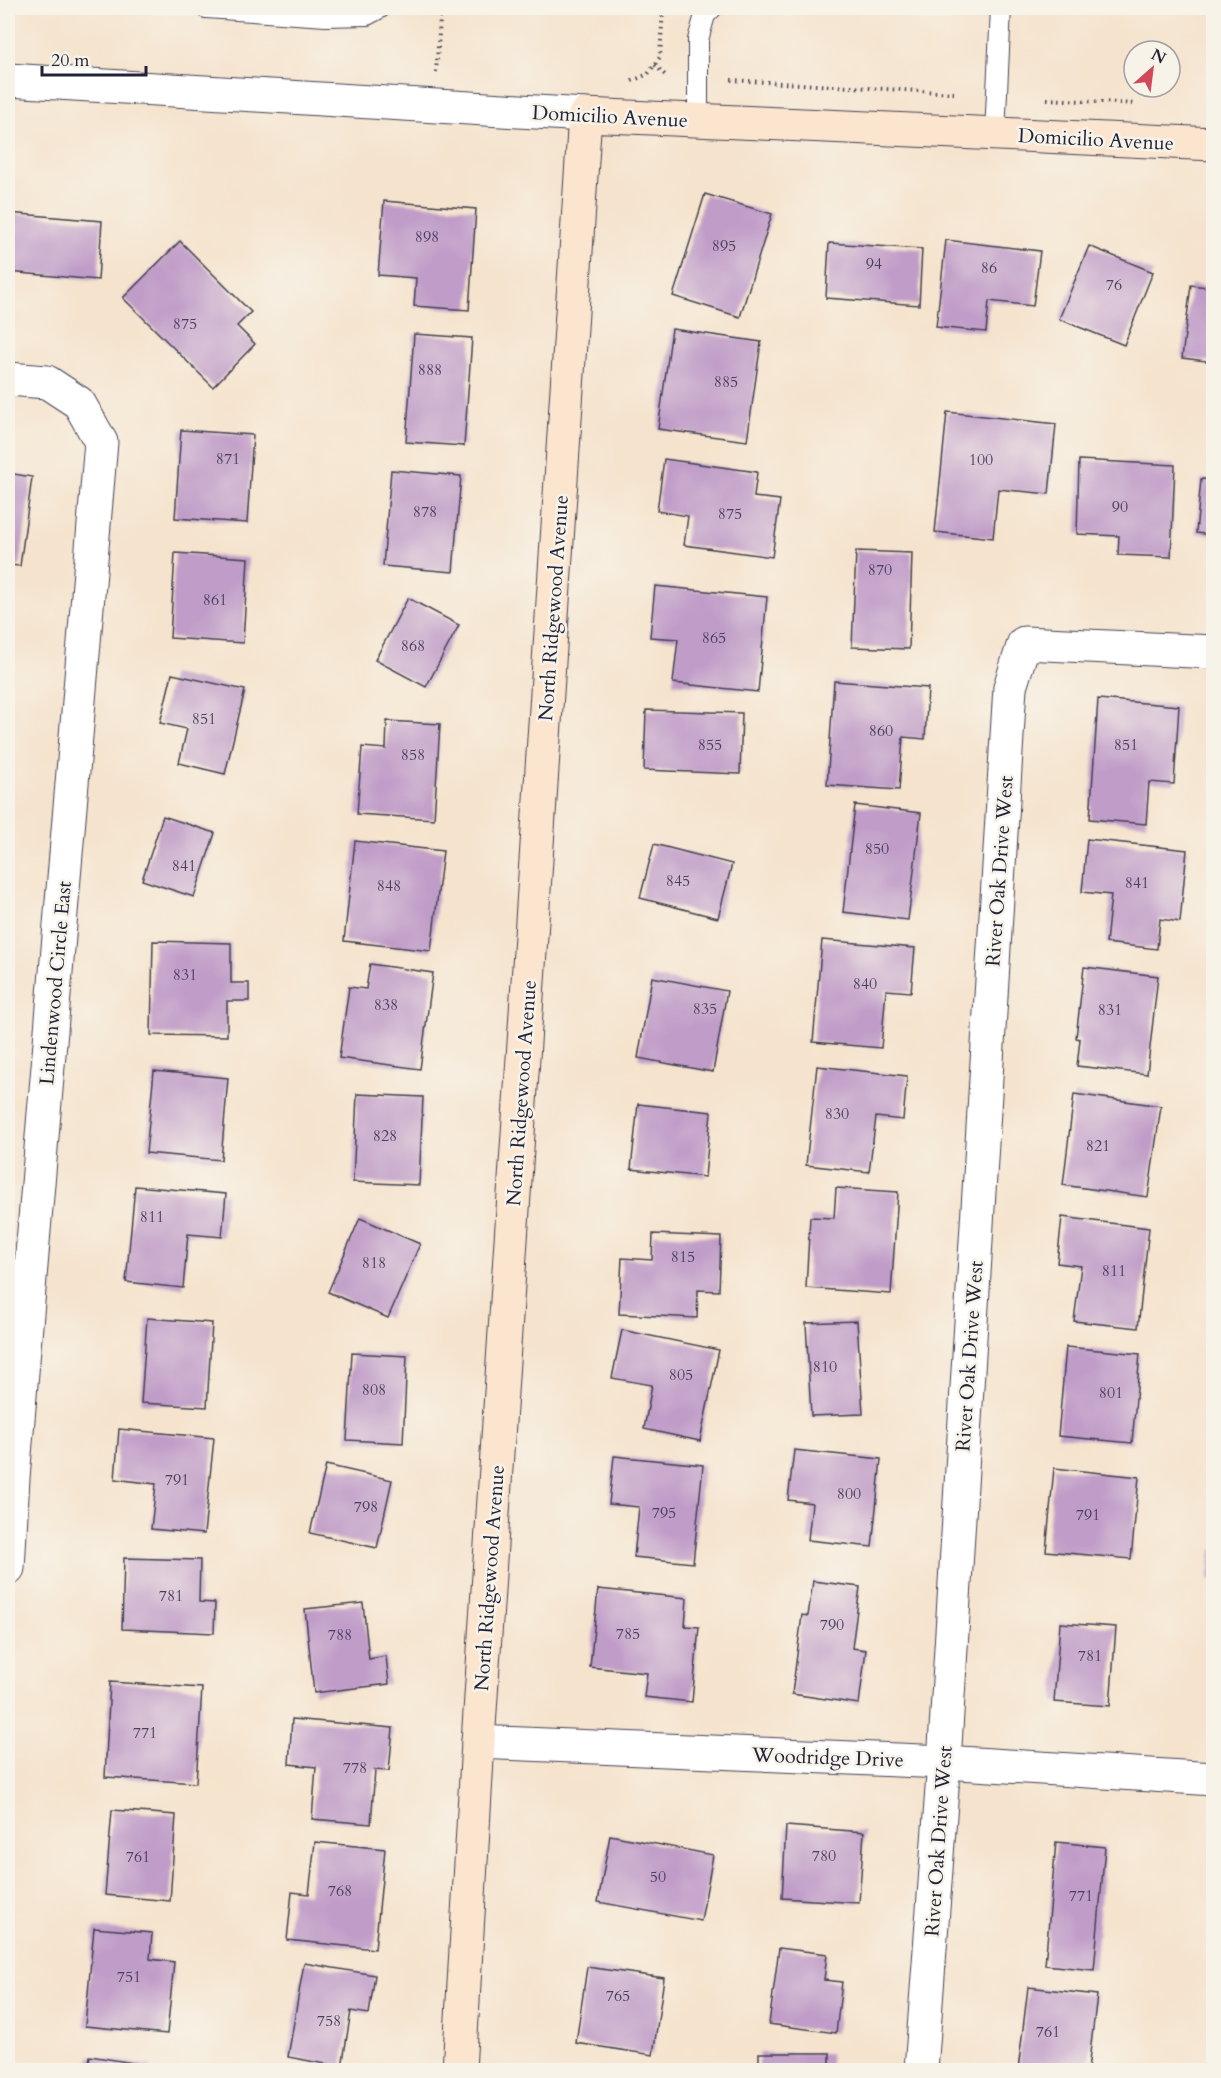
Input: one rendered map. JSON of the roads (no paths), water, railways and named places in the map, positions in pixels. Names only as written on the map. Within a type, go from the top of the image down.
[{"type":"street","name":"Domicilio Avenue","points":[[8,80],[585,115],[1214,144]]},
{"type":"street","name":"North Ridgewood Avenue","points":[[459,2070],[478,1742],[585,115]]},
{"type":"street","name":"Lindenwood Circle East","points":[[8,379],[46,382],[79,403],[101,442],[10,1478],[8,1568]]},
{"type":"street","name":"River Oak Drive West","points":[[921,2070],[944,1762],[1010,687],[1023,643],[1214,652]]},
{"type":"street","name":"Woodridge Drive","points":[[478,1742],[944,1762],[1214,1779]]},
{"type":"lane","points":[[206,8],[326,16],[367,15],[380,8]]},
{"type":"lane","points":[[698,120],[698,40],[705,15],[712,8]]},
{"type":"lane","points":[[995,134],[1001,8]]}]
